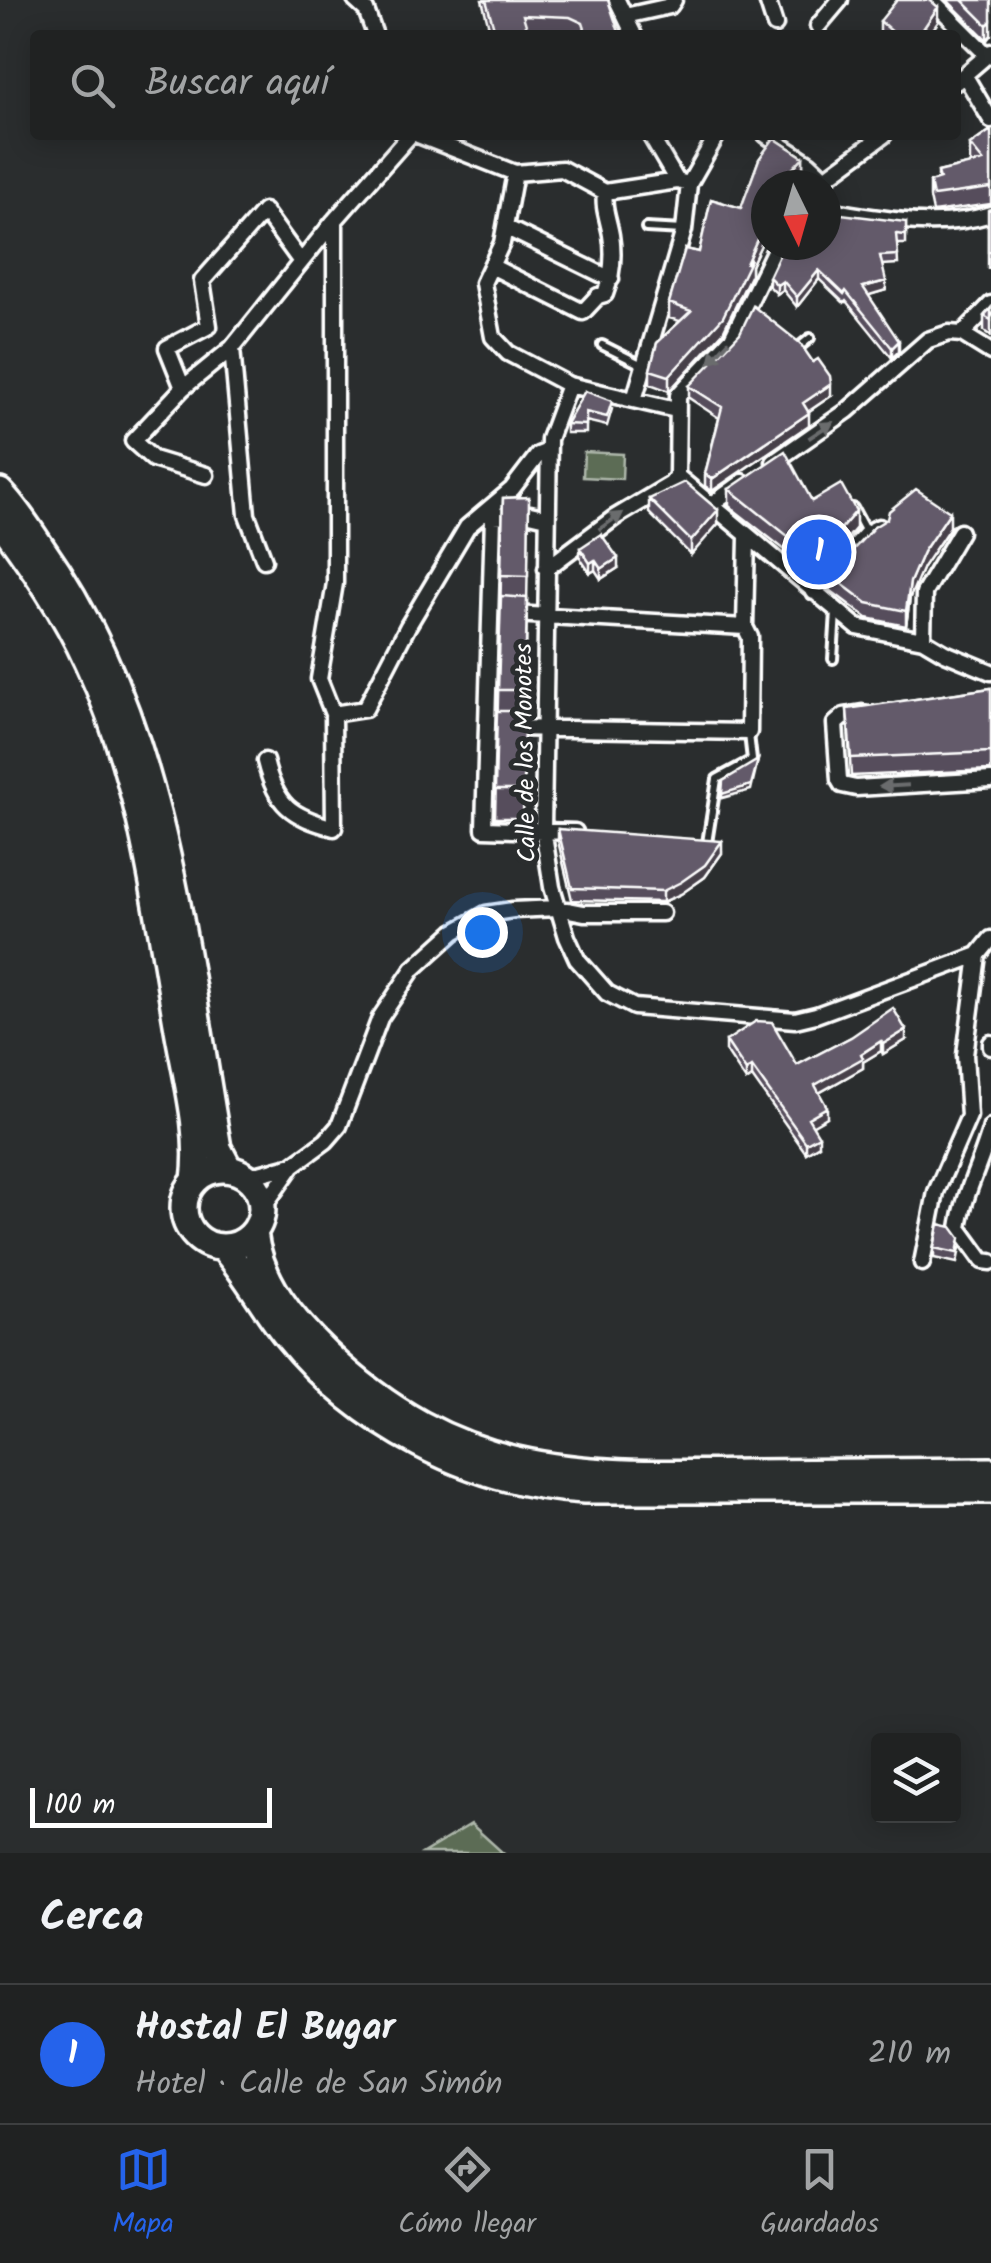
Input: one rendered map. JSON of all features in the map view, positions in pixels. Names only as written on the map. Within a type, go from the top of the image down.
[{"type":"highway","points":[[0,492],[60,574],[102,650],[136,732],[158,815],[218,1148],[236,1172],[257,1189],[257,1254],[266,1276],[310,1338],[342,1369],[404,1415],[485,1453],[523,1464],[622,1483],[991,1490]]},
{"type":"highway","points":[[0,521],[46,586],[72,632],[120,741],[142,821],[171,990],[196,1142],[195,1180]]},
{"type":"highway","points":[[236,1172],[205,1173],[195,1180],[187,1191],[184,1217],[198,1239],[223,1248],[235,1246],[258,1220]]},
{"type":"highway","points":[[223,1248],[306,1359],[398,1433],[440,1454],[521,1482],[556,1489],[622,1483],[991,1471]]},
{"type":"street","points":[[355,0],[366,10],[373,30]]},
{"type":"street","points":[[632,30],[619,5],[670,6],[674,0]]},
{"type":"street","points":[[767,0],[775,25]]},
{"type":"street","points":[[818,26],[840,0]]},
{"type":"street","points":[[932,0],[989,54],[961,78]]},
{"type":"street","points":[[961,80],[991,120]]},
{"type":"street","points":[[206,475],[154,460],[133,441],[183,388],[232,348],[406,140]]},
{"type":"street","points":[[431,140],[514,173],[562,169],[605,192],[683,183],[713,140]]},
{"type":"street","points":[[634,400],[684,230],[683,183],[653,140]]},
{"type":"street","points":[[774,140],[809,162],[814,170]]},
{"type":"street","points":[[835,170],[877,140]]},
{"type":"street","points":[[514,173],[502,244],[482,291],[496,343],[508,354],[569,385],[676,410]]},
{"type":"street","points":[[491,266],[583,312],[605,294],[611,279],[611,235],[603,208],[605,192]]},
{"type":"street","points":[[183,388],[166,348],[209,326],[202,281],[264,211],[301,262]]},
{"type":"street","points":[[841,212],[925,224],[991,214]]},
{"type":"street","points":[[265,761],[272,788],[292,813],[334,828],[334,714],[319,679],[335,583],[335,220]]},
{"type":"street","points":[[505,228],[611,279]]},
{"type":"street","points":[[546,569],[614,518],[671,484],[676,476],[677,400],[754,309],[772,260]]},
{"type":"street","points":[[962,334],[991,304]]},
{"type":"street","points":[[711,505],[836,420],[928,340],[949,333],[962,334],[991,352]]},
{"type":"street","points":[[232,348],[247,515],[264,560]]},
{"type":"street","points":[[334,714],[365,709],[408,626],[468,527],[512,489],[538,455],[548,451],[552,428],[569,385]]},
{"type":"street","name":"Calle de los Monotes","points":[[548,451],[543,829],[558,908],[572,948],[590,977],[619,1000],[648,1009],[779,1021],[807,1018],[978,955]]},
{"type":"street","points":[[676,476],[857,627],[923,640],[991,672]]},
{"type":"street","points":[[547,518],[530,514],[493,516],[484,829],[598,834]]},
{"type":"street","points":[[814,592],[873,530]]},
{"type":"street","points":[[923,640],[924,594],[960,532]]},
{"type":"street","points":[[488,728],[749,732],[747,537]]},
{"type":"street","points":[[492,613],[745,627]]},
{"type":"street","points":[[882,710],[844,716],[835,724],[838,780],[842,785],[856,788],[991,780]]},
{"type":"street","points":[[689,842],[707,843]]},
{"type":"street","points":[[236,1172],[259,1174],[293,1165],[326,1141],[339,1126],[380,1018],[393,995],[454,932],[486,914],[558,908],[584,913],[662,913]]},
{"type":"street","points":[[922,1263],[936,1192],[970,1116],[965,1055],[978,955],[991,939]]},
{"type":"street","points":[[991,1127],[959,1228],[983,1261],[991,1262]]},
{"type":"street","points":[[258,1220],[293,1165]]},
{"type":"lane","points":[[646,228],[684,230]]},
{"type":"lane","points":[[795,341],[800,348],[810,338]]},
{"type":"lane","points":[[602,345],[646,367]]},
{"type":"lane","points":[[848,498],[873,530]]},
{"type":"lane","points":[[834,659],[836,610]]},
{"type":"lane","points":[[707,843],[717,779],[752,760],[749,732]]},
{"type":"green space","points":[[584,452],[623,454],[622,479],[583,477]]},
{"type":"green space","points":[[471,1824],[503,1853],[423,1853]]},
{"type":"building","points":[[486,0],[608,0],[618,30],[585,30],[583,23],[570,17],[523,15],[528,30],[495,30]]},
{"type":"building","points":[[897,0],[930,0],[938,7],[922,30],[890,30],[880,21]]},
{"type":"building","points":[[962,0],[991,0],[991,21],[987,25]]},
{"type":"building","points":[[991,130],[991,188],[933,196],[930,182],[940,179],[938,172],[983,161],[970,145]]},
{"type":"building","points":[[773,140],[803,157],[791,170],[755,170]]},
{"type":"building","points":[[751,181],[751,253],[746,264],[751,259],[723,317],[669,376],[650,370],[657,343],[691,311],[669,303],[685,249],[699,252],[711,199],[741,208]]},
{"type":"building","points":[[991,209],[991,252],[988,252],[988,210]]},
{"type":"building","points":[[841,214],[906,222],[906,235],[896,234],[898,255],[880,256],[886,281],[863,287],[899,341],[892,348],[846,291],[844,294],[819,270],[797,297],[783,281],[777,285],[769,277],[777,260],[841,260]]},
{"type":"building","points":[[753,306],[800,343],[813,362],[818,359],[831,384],[803,403],[809,413],[712,479],[705,474],[722,407],[689,386],[740,333]]},
{"type":"building","points":[[585,391],[612,401],[607,417],[586,412],[586,425],[566,424]]},
{"type":"building","points":[[785,451],[812,501],[841,484],[856,511],[821,552],[799,545],[729,489]]},
{"type":"building","points":[[685,482],[718,510],[691,541],[649,499]]},
{"type":"building","points":[[916,489],[950,512],[923,552],[910,582],[906,611],[867,603],[830,575],[874,527],[887,519],[889,511]]},
{"type":"building","points":[[529,497],[528,576],[501,575],[503,498]]},
{"type":"building","points":[[601,534],[618,558],[601,569],[595,560],[590,563],[580,548]]},
{"type":"building","points":[[501,596],[527,598],[525,690],[498,690]]},
{"type":"building","points":[[991,688],[991,752],[851,758],[847,709]]},
{"type":"building","points":[[497,711],[524,711],[523,790],[495,790]]},
{"type":"building","points":[[758,760],[751,785],[722,794],[723,781]]},
{"type":"building","points":[[558,829],[722,841],[705,865],[663,891],[572,888]]},
{"type":"building","points":[[893,1008],[906,1030],[883,1044],[881,1041],[861,1054],[863,1058],[815,1085],[827,1107],[808,1118],[819,1136],[806,1143],[752,1067],[746,1071],[726,1041],[756,1021],[772,1022],[797,1065],[851,1037]]},
{"type":"building","points":[[939,1224],[952,1227],[960,1238],[957,1253],[934,1248]]},
{"type":"place","name":"Hostal El Bugar","points":[[819,552]]}]
